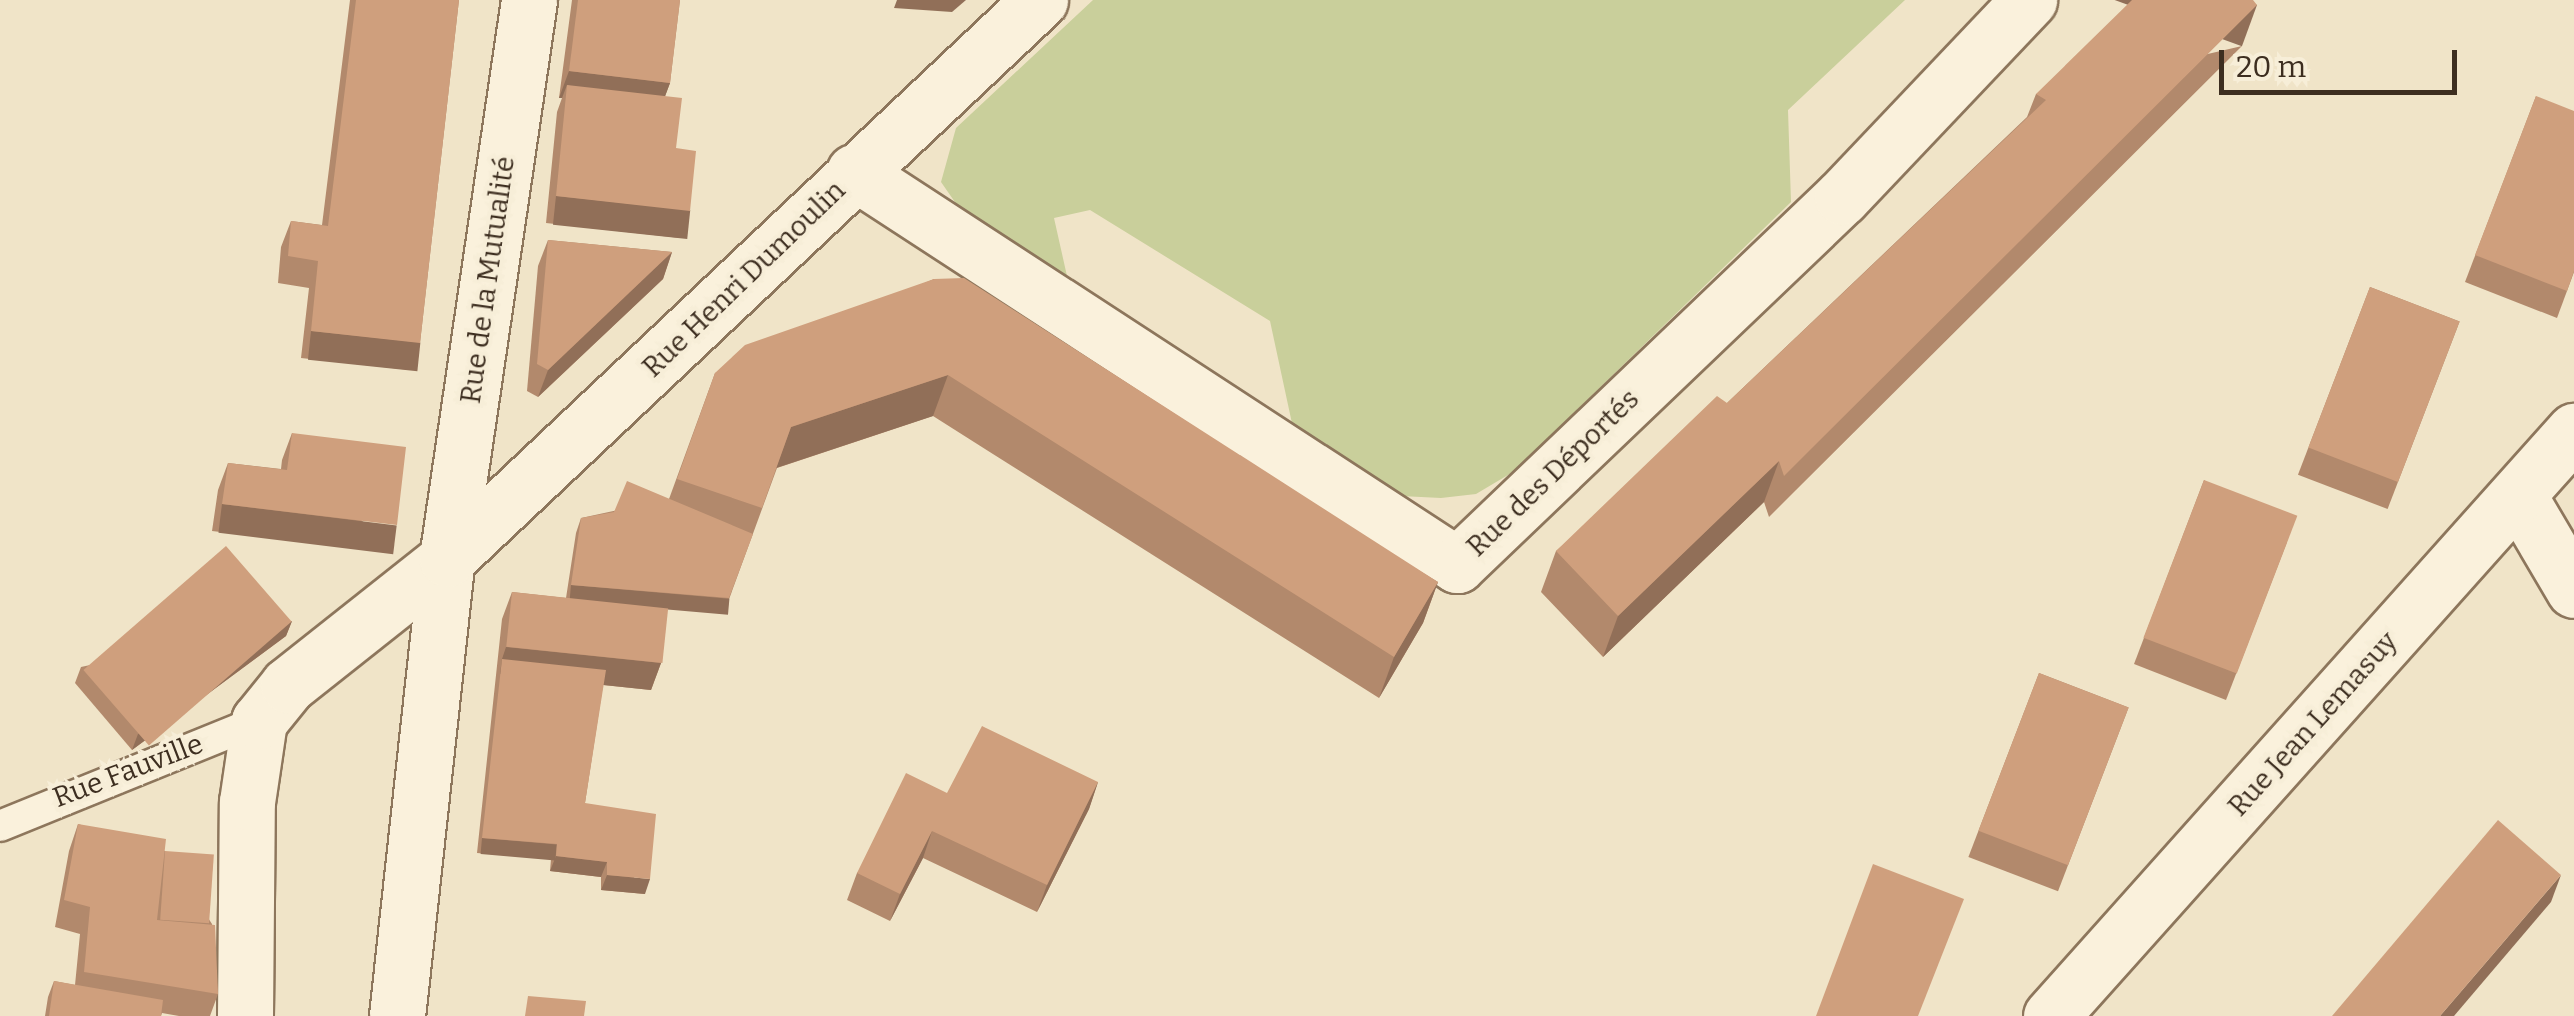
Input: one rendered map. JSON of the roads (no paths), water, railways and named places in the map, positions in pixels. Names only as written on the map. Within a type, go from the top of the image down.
[{"type":"street","name":"Rue de la Mutualité","points":[[397,1016],[447,559],[528,0]]},
{"type":"street","name":"Rue Henri Dumoulin","points":[[447,559],[1040,0]]},
{"type":"street","name":"Rue des Déportés","points":[[854,172],[1457,565],[1842,197],[2029,0]]},
{"type":"street","name":"Rue Jean Lemasuy","points":[[2051,1016],[2574,431]]},
{"type":"street","points":[[2518,495],[2574,590]]},
{"type":"street","points":[[245,1016],[247,802],[259,721],[288,685],[447,559]]},
{"type":"lane","name":"Rue Fauville","points":[[0,826],[259,721]]}]
